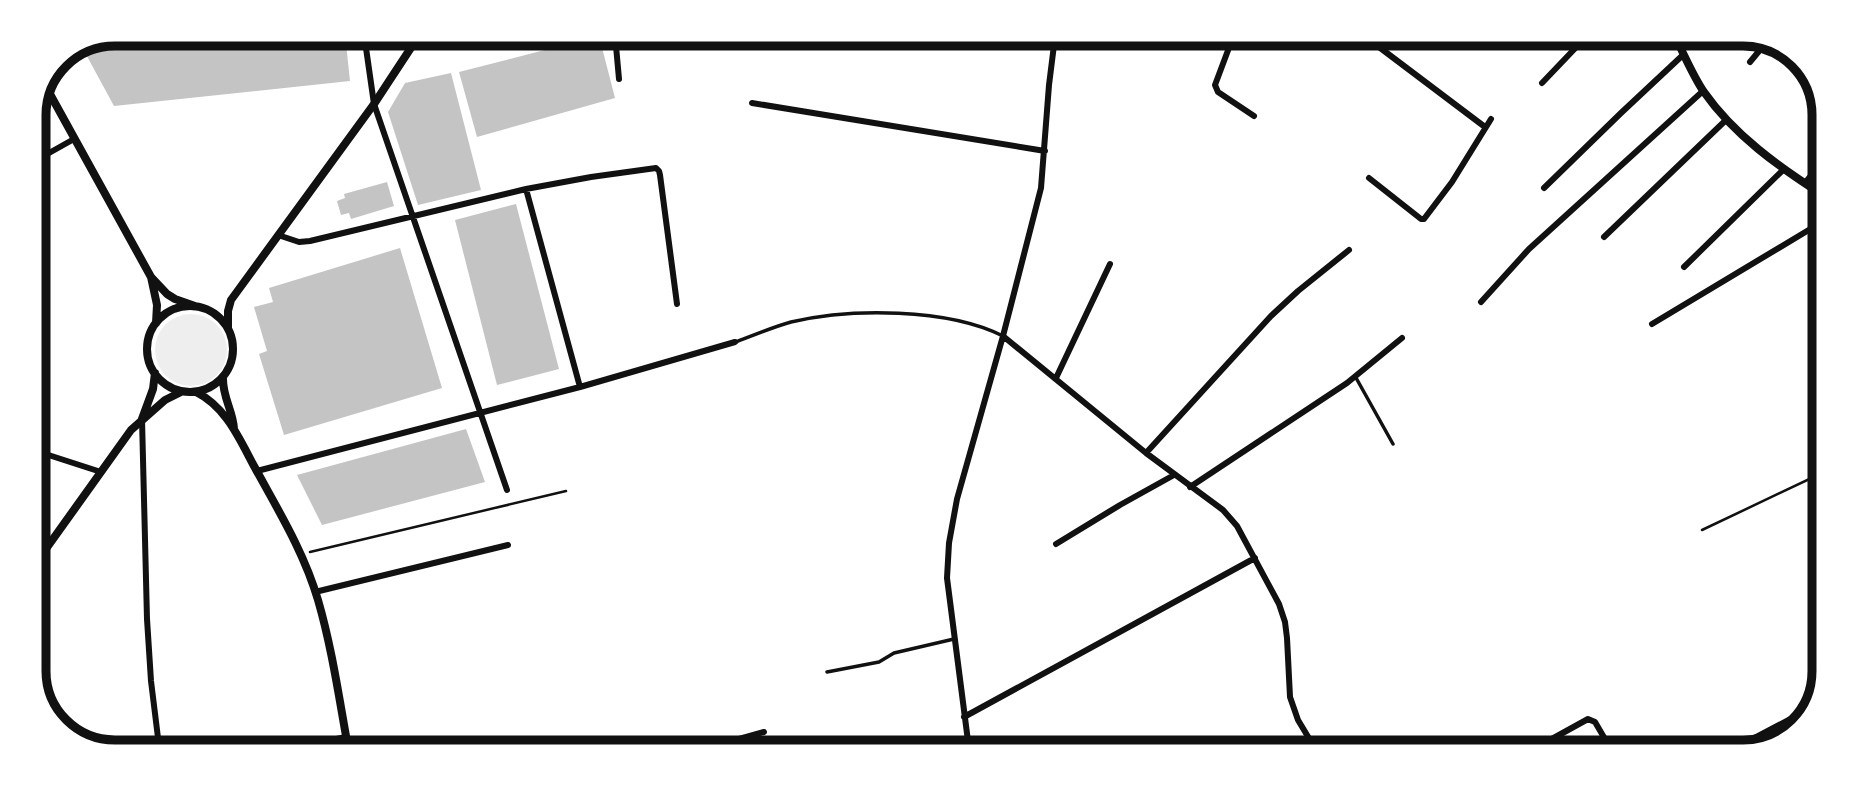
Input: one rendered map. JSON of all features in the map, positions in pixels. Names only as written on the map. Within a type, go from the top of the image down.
[{"type":"street","points":[[366,46],[374,104],[507,490]]},
{"type":"street","points":[[228,328],[231,300],[374,104],[412,46]]},
{"type":"street","points":[[616,46],[619,79]]},
{"type":"street","points":[[968,740],[947,579],[949,543],[957,499],[1041,188],[1054,46]]},
{"type":"street","points":[[1229,46],[1214,85],[1218,92],[1254,116]]},
{"type":"street","points":[[1378,46],[1485,127]]},
{"type":"street","points":[[1542,83],[1577,46]]},
{"type":"street","points":[[1680,46],[1703,91],[1726,120],[1744,138],[1811,187]]},
{"type":"street","points":[[1750,62],[1761,49]]},
{"type":"street","points":[[1544,188],[1684,54]]},
{"type":"street","points":[[1481,302],[1529,249],[1703,91]]},
{"type":"street","points":[[49,93],[151,277],[167,294],[208,309],[228,328],[234,353],[223,377],[207,390],[181,392],[159,379],[148,356],[147,344],[156,323],[168,312],[194,306]]},
{"type":"street","points":[[752,103],[1045,151]]},
{"type":"street","points":[[1369,178],[1424,219],[1452,182],[1491,119]]},
{"type":"street","points":[[1604,237],[1726,120]]},
{"type":"street","points":[[46,155],[74,139]]},
{"type":"street","points":[[278,235],[299,242],[310,241],[526,189],[656,169],[660,175],[677,304]]},
{"type":"street","points":[[1684,267],[1784,169]]},
{"type":"street","points":[[1805,183],[1811,176]]},
{"type":"street","points":[[526,189],[580,387]]},
{"type":"street","points":[[1652,324],[1811,228]]},
{"type":"street","points":[[1146,453],[1272,316],[1349,250]]},
{"type":"street","points":[[1056,378],[1110,264]]},
{"type":"street","points":[[151,277],[157,305],[156,323]]},
{"type":"street","points":[[1003,336],[1146,453],[1223,510],[1237,526],[1279,604],[1287,638],[1290,697],[1298,720],[1310,740]]},
{"type":"street","points":[[1190,487],[1354,376],[1402,338]]},
{"type":"street","points":[[257,471],[580,387],[735,342]]},
{"type":"street","points":[[155,373],[153,389],[142,419],[147,619],[158,740]]},
{"type":"street","points":[[223,377],[225,399],[231,411],[234,429]]},
{"type":"street","points":[[46,549],[131,430],[165,400],[181,392]]},
{"type":"street","points":[[196,392],[209,398],[234,429],[297,544],[315,592],[347,740]]},
{"type":"street","points":[[46,454],[101,472]]},
{"type":"street","points":[[1056,544],[1174,475]]},
{"type":"street","points":[[315,592],[508,545]]},
{"type":"street","points":[[964,717],[1255,558]]},
{"type":"street","points":[[1550,740],[1588,719],[1595,722],[1606,740]]},
{"type":"street","points":[[1754,738],[1791,719]]},
{"type":"street","points":[[736,740],[764,732]]},
{"type":"street","points":[[333,740],[346,737]]},
{"type":"lane","points":[[735,342],[789,323],[831,315],[868,313],[942,318],[987,329],[1003,336]]},
{"type":"lane","points":[[1354,376],[1393,444]]},
{"type":"lane","points":[[827,672],[879,662],[894,653],[954,639]]},
{"type":"path","points":[[1702,530],[1812,478]]},
{"type":"path","points":[[301,554],[566,491]]},
{"type":"shaded area","points":[[191,314],[211,320],[221,330],[227,350],[221,370],[211,380],[191,386],[171,380],[161,370],[155,350],[161,330],[171,320]]},
{"type":"building","points":[[106,46],[346,46],[350,81],[114,106],[85,53],[93,49]]},
{"type":"building","points":[[560,46],[602,46],[615,98],[477,137],[459,72]]},
{"type":"building","points":[[451,73],[481,190],[418,205],[388,112],[405,83]]},
{"type":"building","points":[[387,182],[394,206],[351,219],[349,213],[341,215],[337,201],[345,198],[344,194]]},
{"type":"building","points":[[516,204],[559,369],[497,385],[455,220]]},
{"type":"building","points":[[400,248],[442,388],[284,435],[259,354],[267,351],[254,307],[273,302],[269,288]]},
{"type":"building","points":[[466,429],[485,482],[322,525],[297,475]]}]
